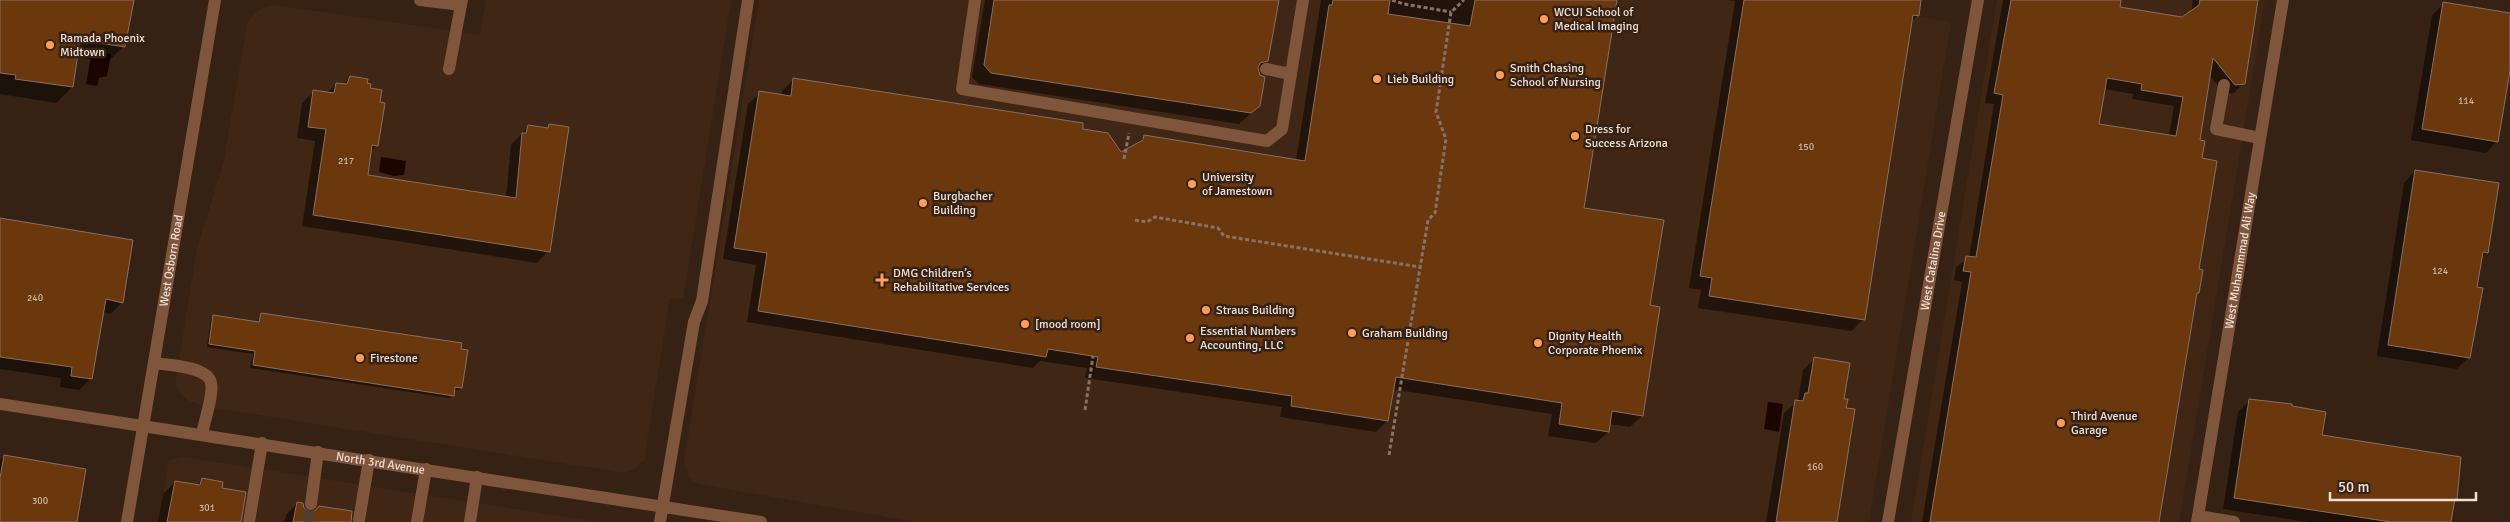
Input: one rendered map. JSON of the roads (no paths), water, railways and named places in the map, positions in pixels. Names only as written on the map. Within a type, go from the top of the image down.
[{"type":"street","name":"West Osborn Road","points":[[127,522],[215,0]]},
{"type":"street","points":[[420,0],[461,3],[449,69]]},
{"type":"street","points":[[660,522],[694,322],[702,301],[748,0]]},
{"type":"street","points":[[976,0],[962,89],[1267,140],[1282,129],[1303,0]]},
{"type":"street","name":"West Catalina Drive","points":[[1888,522],[1978,0]]},
{"type":"street","name":"West Muhammmad Ali Way","points":[[2197,519],[2283,0]]},
{"type":"street","points":[[1266,69],[1291,74]]},
{"type":"street","points":[[2224,85],[2216,128],[2260,138]]},
{"type":"street","points":[[154,364],[193,369],[204,374],[210,380],[211,388],[202,434]]},
{"type":"street","name":"North 3rd Avenue","points":[[0,404],[262,443],[761,522]]},
{"type":"street","points":[[248,522],[262,443]]},
{"type":"street","points":[[311,504],[318,452]]},
{"type":"street","points":[[359,520],[369,460]]},
{"type":"street","points":[[417,522],[426,469]]},
{"type":"street","points":[[470,522],[477,477]]},
{"type":"street","points":[[2197,519],[2234,522]]},
{"type":"tunnel","points":[[307,522],[311,504]]},
{"type":"place","name":"WCUI School of Medical Imaging","points":[[1544,19]]},
{"type":"place","name":"Ramada Phoenix Midtown","points":[[50,45]]},
{"type":"place","name":"Smith Chasing School of Nursing","points":[[1500,75]]},
{"type":"place","name":"Lieb Building","points":[[1377,79]]},
{"type":"place","name":"Dress for Success Arizona","points":[[1575,136]]},
{"type":"place","name":"University of Jamestown","points":[[1192,184]]},
{"type":"place","name":"Burgbacher Building","points":[[923,203]]},
{"type":"place","name":"DMG Children’s Rehabilitative Services","points":[[882,280]]},
{"type":"place","name":"Straus Building","points":[[1206,310]]},
{"type":"place","name":"[mood room]","points":[[1025,324]]},
{"type":"place","name":"Graham Building","points":[[1352,333]]},
{"type":"place","name":"Essential Numbers Accounting, LLC","points":[[1190,338]]},
{"type":"place","name":"Dignity Health Corporate Phoenix","points":[[1538,343]]},
{"type":"place","name":"Firestone","points":[[360,358]]},
{"type":"place","name":"Third Avenue Garage","points":[[2061,423]]}]
